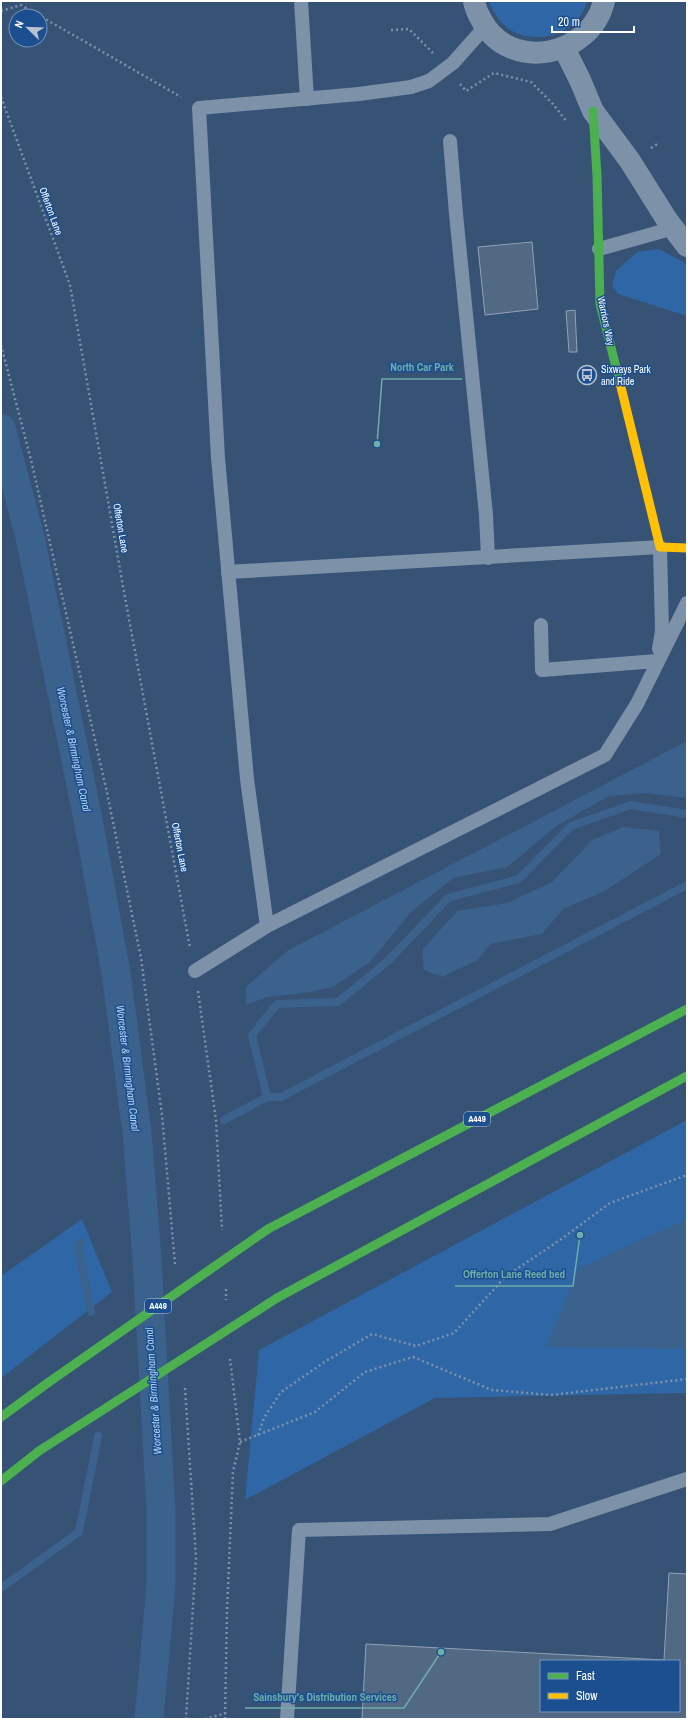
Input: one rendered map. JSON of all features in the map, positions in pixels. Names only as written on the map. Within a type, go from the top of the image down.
[{"type":"main road","name":"Warriors Way","points":[[593,111],[600,304],[660,547]]},
{"type":"main road","points":[[660,547],[687,548]]},
{"type":"main road","name":"A449","points":[[1,1417],[268,1229],[687,1009]]},
{"type":"main road","points":[[1,1481],[39,1451],[277,1298],[687,1076]]},
{"type":"street","points":[[474,1],[475,7],[485,27],[497,39],[513,48],[530,52],[547,52],[564,48],[578,41],[598,18],[604,1]]},
{"type":"street","name":"Warriors Way","points":[[564,48],[593,111],[630,161],[687,246]]},
{"type":"lane","points":[[301,1],[307,98]]},
{"type":"lane","points":[[267,926],[247,779],[218,458],[199,108],[359,94],[411,87],[429,81],[448,67],[485,27]]},
{"type":"lane","points":[[450,141],[486,515],[488,558]]},
{"type":"lane","points":[[599,250],[674,228]]},
{"type":"lane","points":[[228,572],[660,547],[662,631],[657,661]]},
{"type":"lane","points":[[195,971],[267,926],[605,755],[637,704],[687,603]]},
{"type":"lane","points":[[541,625],[542,670],[657,661]]},
{"type":"lane","points":[[287,1719],[299,1530],[550,1524],[687,1479]]},
{"type":"path","points":[[1,11],[21,5],[199,108]]},
{"type":"path","points":[[391,30],[409,29],[448,67],[466,91],[494,73],[531,82],[553,104],[570,126]]},
{"type":"path","name":"Offerton Lane","points":[[1,96],[70,285],[127,607],[195,971]]},
{"type":"path","points":[[630,161],[659,143]]},
{"type":"path","points":[[1,345],[31,460],[106,788],[141,958],[162,1114],[175,1265]]},
{"type":"path","points":[[258,1435],[264,1418],[280,1392],[326,1361],[372,1334],[416,1346],[454,1333],[506,1276],[560,1240],[610,1203],[687,1175]]},
{"type":"path","points":[[240,1442],[316,1412],[365,1372],[413,1357],[492,1390],[551,1395],[687,1379]]},
{"type":"path","points":[[185,1384],[196,1558],[186,1719]]},
{"type":"path","points":[[205,1719],[226,1713],[225,1719]]},
{"type":"shaded area","points":[[489,1],[587,1],[581,15],[572,25],[559,32],[546,36],[531,37],[518,34],[506,26],[496,15]]},
{"type":"shaded area","points":[[659,249],[684,262],[687,267],[687,316],[618,294],[612,286],[616,271],[637,252]]},
{"type":"shaded area","points":[[687,741],[687,798],[646,793],[609,796],[558,825],[507,867],[453,878],[412,911],[370,962],[333,987],[304,993],[267,997],[246,1005],[246,987],[287,951]]},
{"type":"shaded area","points":[[623,827],[659,831],[661,854],[605,891],[563,909],[542,934],[490,944],[478,960],[442,977],[424,970],[422,950],[457,911],[507,903],[552,882],[592,840]]},
{"type":"shaded area","points":[[687,1120],[687,1393],[435,1398],[245,1500],[259,1350]]},
{"type":"shaded area","points":[[82,1219],[112,1292],[1,1378],[1,1276]]},
{"type":"shaded area","points":[[687,1219],[687,1349],[546,1347],[579,1268]]},
{"type":"building","points":[[532,242],[538,309],[485,315],[478,247]]},
{"type":"building","points":[[575,310],[577,352],[569,352],[566,311]]},
{"type":"building","points":[[669,1573],[687,1574],[687,1719],[362,1719],[366,1644],[664,1660]]},
{"type":"waterway","name":"Worcester & Birmingham Canal","points":[[1,428],[30,537],[88,819],[116,973],[137,1132],[147,1259],[161,1511],[161,1585],[149,1719]]},
{"type":"waterway","points":[[224,1120],[267,1097],[252,1035],[277,1004],[338,1002],[388,961],[448,898],[519,879],[571,826],[631,805],[687,814]]},
{"type":"waterway","points":[[267,1097],[281,1097],[687,885]]},
{"type":"waterway","points":[[81,1242],[78,1245],[91,1312]]},
{"type":"waterway","points":[[1,1588],[79,1532],[98,1436]]},
{"type":"traffic: fast","points":[[593,111],[597,176],[600,304],[620,383]]},
{"type":"traffic: fast","points":[[268,1229],[687,1009]]},
{"type":"traffic: fast","points":[[277,1298],[687,1076]]},
{"type":"traffic: fast","points":[[49,1382],[268,1229]]},
{"type":"traffic: fast","points":[[39,1451],[277,1298]]},
{"type":"traffic: fast","points":[[1,1417],[49,1382]]},
{"type":"traffic: fast","points":[[1,1481],[39,1451]]},
{"type":"traffic: slow","points":[[620,383],[660,547],[687,548]]},
{"type":"place","name":"Sixways Park and Ride","points":[[587,375]]},
{"type":"place","name":"North Car Park","points":[[377,444]]},
{"type":"place","name":"Offerton Lane Reed bed","points":[[580,1235]]},
{"type":"place","name":"Sainsbury's Distribution Services","points":[[441,1652]]}]
